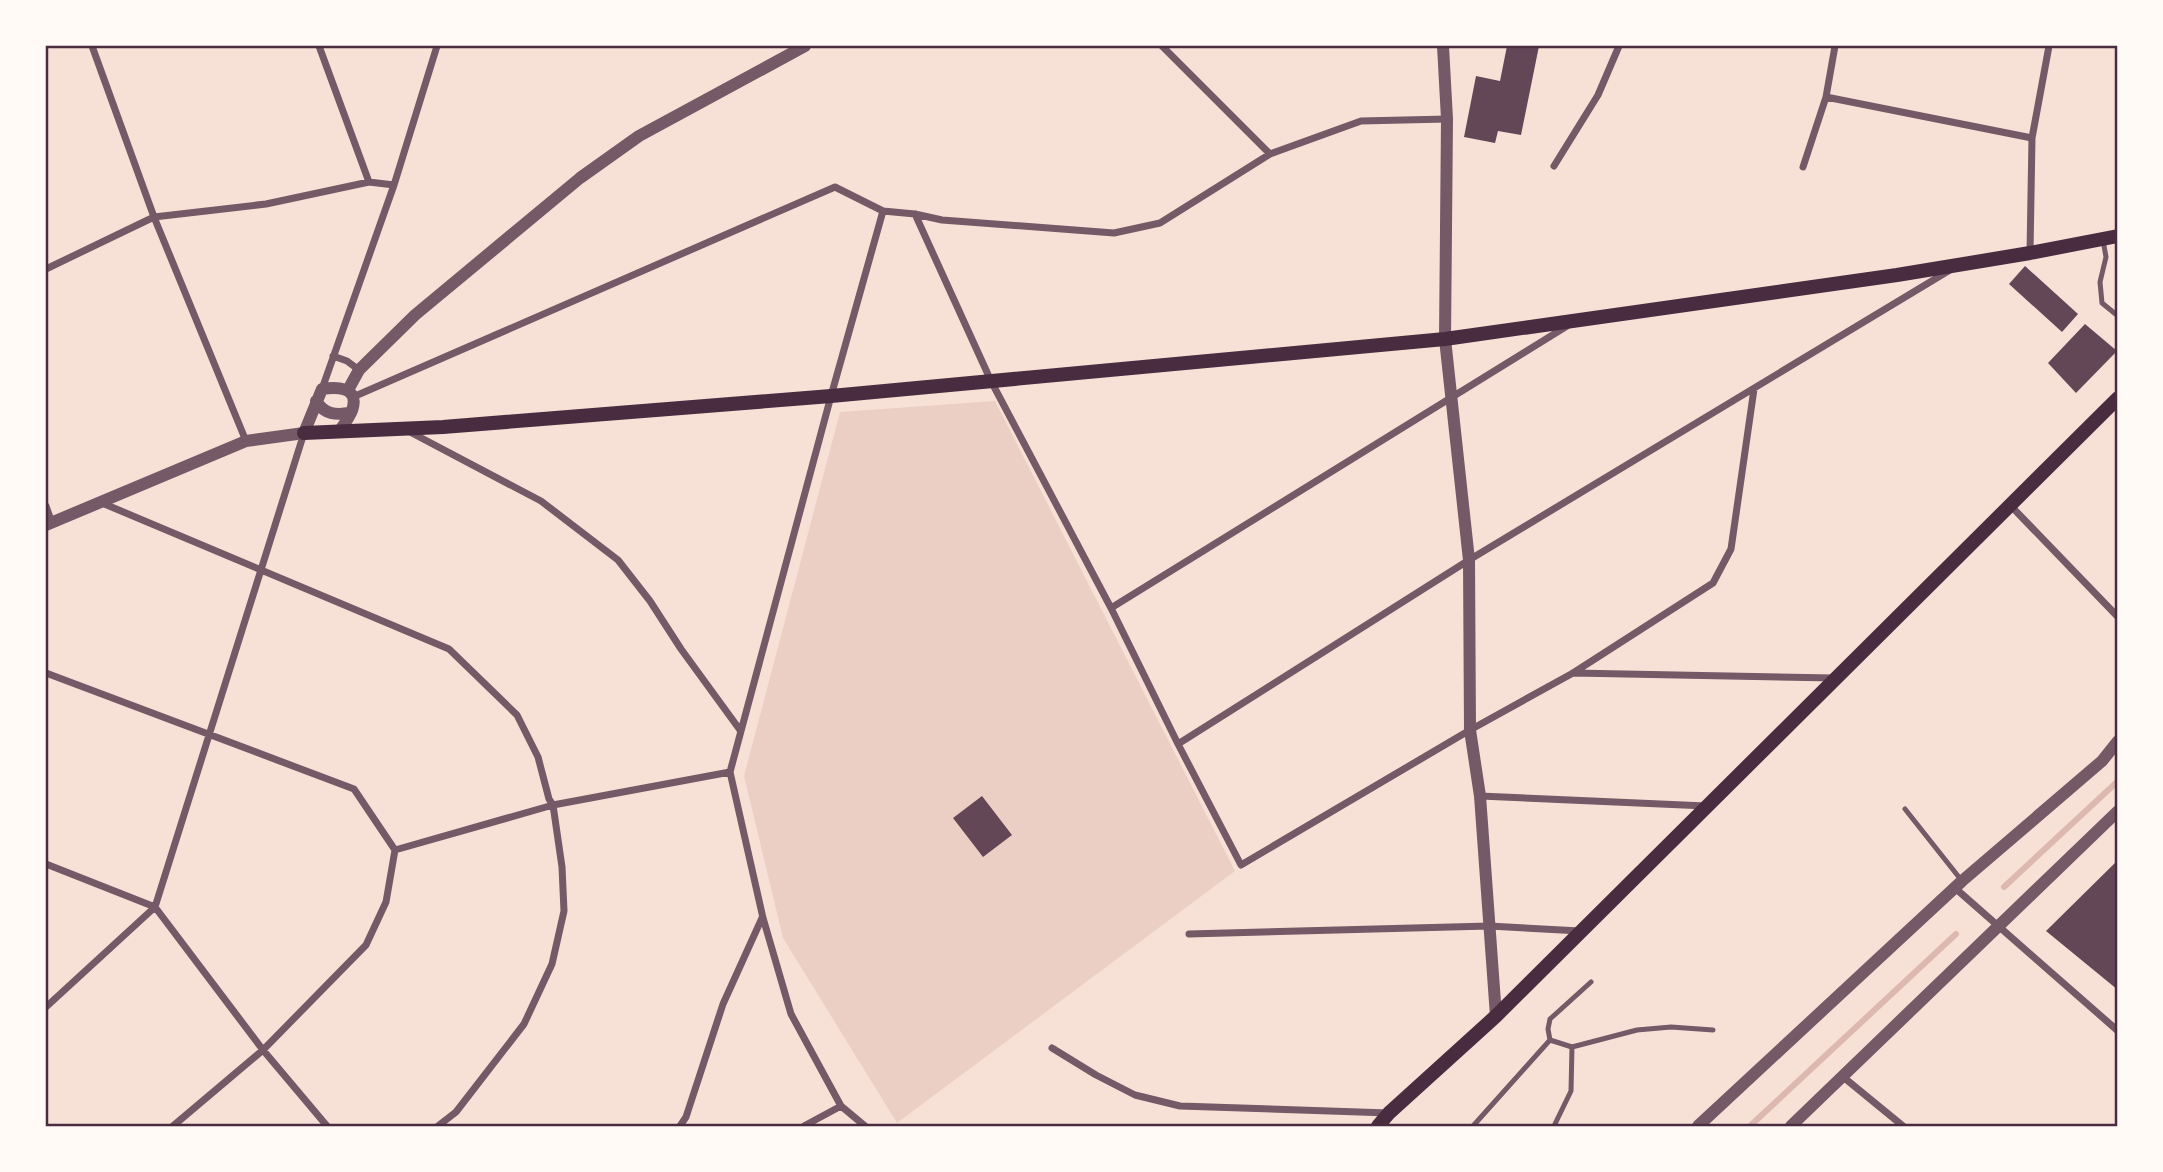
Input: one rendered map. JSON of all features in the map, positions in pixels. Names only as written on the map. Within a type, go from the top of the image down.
[{"type":"main road","points":[[304,433],[403,429],[831,396],[1445,339],[1956,266],[2110,237]]},
{"type":"main road","points":[[1377,1126],[1582,932],[2118,398]]},
{"type":"street","points":[[92,46],[154,218],[246,441]]},
{"type":"street","points":[[319,46],[369,182]]},
{"type":"street","points":[[46,1007],[155,907],[304,433],[394,185],[437,46]]},
{"type":"street","points":[[339,432],[354,408],[350,393],[359,370],[415,315],[580,178],[639,136],[805,46]]},
{"type":"street","points":[[1162,46],[1270,154]]},
{"type":"street","points":[[1443,46],[1447,119],[1445,339],[1469,560],[1470,730],[1480,796],[1496,1016]]},
{"type":"street","points":[[1553,166],[1598,95],[1619,46]]},
{"type":"street","points":[[1803,167],[1826,97],[1835,46]]},
{"type":"street","points":[[2030,253],[2032,138],[2049,46]]},
{"type":"street","points":[[1826,97],[2032,138]]},
{"type":"street","points":[[322,389],[337,387],[350,393],[835,187],[883,211],[943,220],[1114,233],[1160,223],[1270,154],[1362,121],[1447,119]]},
{"type":"street","points":[[46,269],[154,218],[266,204],[369,182],[394,185]]},
{"type":"street","points":[[865,1126],[841,1106],[790,1014],[763,918],[730,772],[883,211]]},
{"type":"street","points":[[915,214],[990,381],[1111,608],[1241,865],[1470,730],[1573,673],[1713,583],[1731,549],[1754,389]]},
{"type":"street","points":[[1178,744],[1469,560],[1956,266]]},
{"type":"street","points":[[1111,608],[1577,320]]},
{"type":"street","points":[[333,356],[347,361],[359,370]]},
{"type":"street","points":[[316,401],[330,414],[351,413]]},
{"type":"street","points":[[403,429],[541,501],[618,560],[740,730]]},
{"type":"street","points":[[46,506],[48,524],[246,441],[304,433]]},
{"type":"street","points":[[102,502],[449,649],[517,715],[538,757],[553,805],[562,867],[564,911],[552,964],[524,1024],[456,1112],[438,1126]]},
{"type":"street","points":[[2010,505],[2118,617]]},
{"type":"street","points":[[46,673],[354,789],[395,850],[386,902],[366,946],[263,1050],[173,1126]]},
{"type":"street","points":[[1573,673],[1838,678]]},
{"type":"street","points":[[1698,1126],[1958,885],[2102,761],[2118,741]]},
{"type":"street","points":[[395,850],[553,805],[730,772]]},
{"type":"street","points":[[1480,796],[1710,806]]},
{"type":"street","points":[[1791,1126],[2118,811]]},
{"type":"street","points":[[46,864],[155,907],[263,1050],[327,1126]]},
{"type":"street","points":[[1958,885],[1998,925],[2118,1031]]},
{"type":"street","points":[[680,1126],[686,1117],[723,1004],[763,918]]},
{"type":"street","points":[[1189,934],[1489,926],[1582,932]]},
{"type":"street","points":[[1052,1048],[1135,1095],[1180,1106],[1389,1113]]},
{"type":"street","points":[[1842,1076],[1903,1126]]},
{"type":"street","points":[[804,1126],[841,1106]]},
{"type":"lane","points":[[2110,237],[2100,282],[2102,303],[2118,316]]},
{"type":"lane","points":[[1905,809],[1958,885]]},
{"type":"lane","points":[[1550,1040],[1550,1019],[1591,982]]},
{"type":"lane","points":[[1550,1040],[1572,1048],[1636,1030],[1671,1027],[1713,1030]]},
{"type":"lane","points":[[1473,1126],[1550,1040]]},
{"type":"lane","points":[[1554,1126],[1571,1091],[1572,1048]]},
{"type":"shaded area","points":[[995,401],[1235,871],[897,1123],[783,938],[744,776],[840,412]]},
{"type":"building","points":[[1507,46],[1539,46],[1521,135],[1498,131],[1495,143],[1464,137],[1476,76],[1500,81]]},
{"type":"building","points":[[2025,266],[2078,314],[2062,332],[2009,284]]},
{"type":"building","points":[[2085,324],[2117,351],[2076,393],[2048,363]]},
{"type":"building","points":[[982,796],[1012,835],[983,857],[953,818]]},
{"type":"building","points":[[2118,860],[2118,990],[2046,931]]},
{"type":"waterway","points":[[2004,887],[2118,781]]},
{"type":"waterway","points":[[1750,1126],[1956,934]]}]
